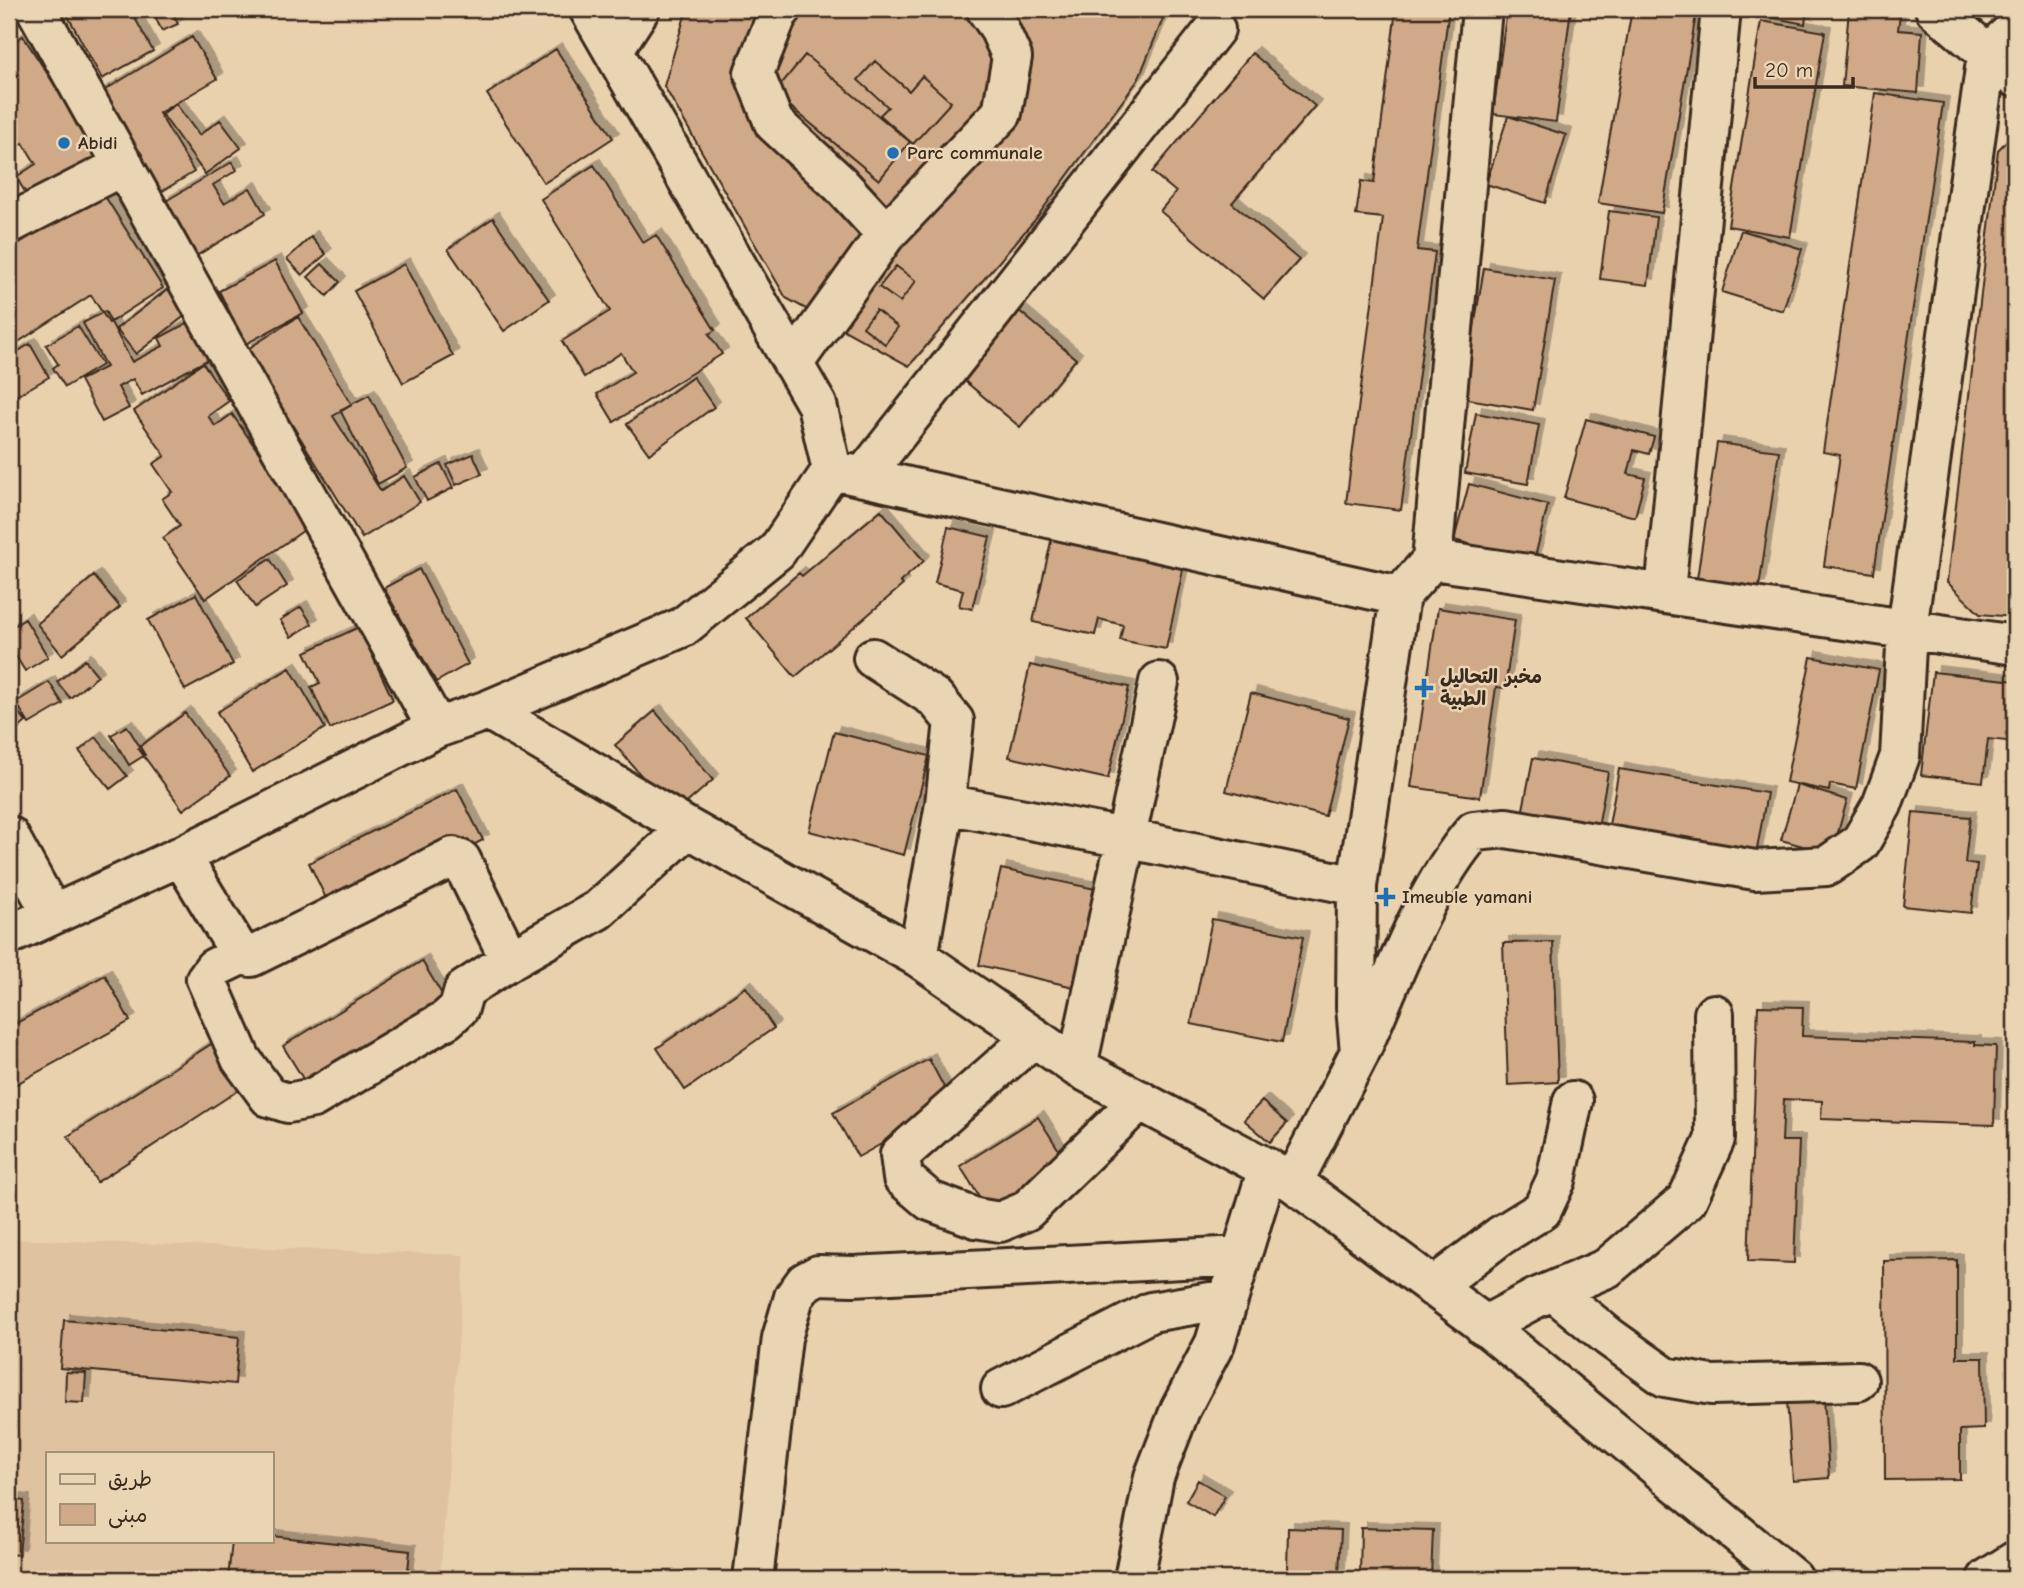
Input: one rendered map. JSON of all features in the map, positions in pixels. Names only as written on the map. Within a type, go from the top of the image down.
[{"type":"street","points":[[36,9],[436,728]]},
{"type":"street","points":[[589,9],[817,405],[847,474]]},
{"type":"street","points":[[614,49],[640,9]]},
{"type":"street","points":[[782,9],[754,74],[774,122],[840,184],[886,234]]},
{"type":"street","points":[[793,364],[886,234],[1002,113],[1012,57],[999,26],[986,9]]},
{"type":"street","points":[[1360,1052],[1356,1007],[1357,886],[1400,596],[1433,560],[1482,9]]},
{"type":"street","points":[[1665,592],[1721,9]]},
{"type":"street","points":[[1935,9],[2001,66]]},
{"type":"street","points":[[9,935],[181,856],[436,728],[488,710],[683,627],[777,551],[847,474],[1215,29]]},
{"type":"street","points":[[1134,1579],[1154,1477],[1180,1410],[1215,1343],[1241,1256],[1281,1175],[1360,1052],[1420,918],[1455,852],[1474,831],[1506,828],[1755,870],[1827,866],[1860,843],[1882,806],[1900,756],[1907,629],[2001,66],[2015,29]]},
{"type":"street","points":[[9,224],[124,166]]},
{"type":"street","points":[[847,474],[1400,596]]},
{"type":"street","points":[[1433,560],[2015,645]]},
{"type":"street","points":[[873,658],[934,698],[954,721],[945,804],[918,957]]},
{"type":"street","points":[[1077,1067],[1159,682]]},
{"type":"street","points":[[488,710],[688,828],[918,957],[1077,1067],[1281,1175],[1484,1326],[1793,1579]]},
{"type":"street","points":[[945,804],[1357,886]]},
{"type":"street","points":[[510,960],[461,860],[453,857],[251,957],[241,955],[214,968],[206,979],[241,1059],[269,1097],[288,1103],[313,1098],[447,1019],[459,1007],[464,990],[510,960],[598,910],[688,828]]},
{"type":"street","points":[[9,836],[52,914]]},
{"type":"street","points":[[181,856],[241,955]]},
{"type":"street","points":[[1484,1326],[1553,1290],[1607,1268],[1687,1200],[1714,1139],[1714,1014]]},
{"type":"street","points":[[1034,1037],[900,1155],[902,1178],[929,1201],[976,1218],[1000,1222],[1026,1211],[1140,1100]]},
{"type":"street","points":[[1433,1287],[1500,1236],[1542,1210],[1556,1180],[1573,1101]]},
{"type":"street","points":[[753,1579],[782,1338],[794,1297],[805,1282],[818,1275],[853,1276],[1241,1256]]},
{"type":"street","points":[[1553,1290],[1609,1337],[1665,1377],[1712,1385],[1858,1381]]},
{"type":"street","points":[[1001,1389],[1151,1312],[1228,1299]]},
{"type":"street","points":[[1987,1579],[2015,1561]]},
{"type":"shaded area","points":[[9,1239],[465,1255],[440,1579],[9,1579]]},
{"type":"building","points":[[9,9],[13,9],[19,19],[9,26]]},
{"type":"building","points":[[64,9],[130,9],[153,51],[102,79]]},
{"type":"building","points":[[151,9],[171,9],[178,24],[162,31]]},
{"type":"building","name":"Parc communale","points":[[687,9],[1167,9],[1138,80],[1034,221],[909,366],[786,298],[664,86]]},
{"type":"building","points":[[1396,9],[1449,9],[1417,250],[1435,252],[1401,510],[1346,503],[1383,218],[1356,215],[1361,181],[1374,183]]},
{"type":"building","points":[[1507,9],[1571,9],[1556,122],[1493,114]]},
{"type":"building","points":[[1632,9],[1697,9],[1662,213],[1598,203]]},
{"type":"building","points":[[1755,9],[1807,9],[1805,24],[1754,14]]},
{"type":"building","points":[[1849,10],[1900,14],[1898,30],[1922,32],[1918,93],[1842,86]]},
{"type":"building","points":[[1761,21],[1825,32],[1790,237],[1728,226]]},
{"type":"building","points":[[23,36],[100,155],[30,200],[16,177],[36,164],[23,143],[9,152],[9,127],[19,120],[9,103],[9,45]]},
{"type":"building","points":[[192,37],[217,79],[159,113],[194,172],[159,193],[100,93]]},
{"type":"building","points":[[556,49],[613,138],[544,183],[487,94]]},
{"type":"building","points":[[1252,53],[1315,106],[1232,203],[1299,260],[1264,299],[1160,211],[1176,192],[1152,172]]},
{"type":"building","points":[[805,55],[910,142],[879,180],[774,93]]},
{"type":"building","points":[[875,61],[909,91],[922,76],[951,102],[913,144],[880,115],[888,107],[858,80]]},
{"type":"building","points":[[1875,93],[1943,103],[1874,573],[1824,566],[1840,455],[1823,452]]},
{"type":"building","points":[[176,104],[199,135],[220,120],[241,148],[205,174],[162,114]]},
{"type":"building","points":[[1508,116],[1566,135],[1545,203],[1486,184]]},
{"type":"building","points":[[2015,132],[2013,617],[1980,614],[1947,582],[1998,150]]},
{"type":"building","points":[[232,162],[237,170],[213,185],[224,203],[250,188],[265,214],[196,256],[164,202]]},
{"type":"building","points":[[594,165],[643,243],[656,235],[715,330],[709,334],[722,354],[614,422],[597,394],[633,372],[621,353],[584,377],[562,341],[610,311],[541,199]]},
{"type":"building","points":[[101,190],[163,288],[109,323],[91,295],[9,348],[9,250]]},
{"type":"building","points":[[1609,211],[1656,217],[1648,285],[1600,279]]},
{"type":"building","points":[[493,218],[549,300],[504,331],[448,249]]},
{"type":"building","points":[[1741,230],[1802,249],[1783,311],[1722,292]]},
{"type":"building","points":[[311,237],[326,254],[302,275],[287,259]]},
{"type":"building","points":[[275,261],[303,313],[246,344],[219,291]]},
{"type":"building","points":[[322,264],[340,282],[327,296],[308,277]]},
{"type":"building","points":[[404,264],[453,356],[403,383],[354,291]]},
{"type":"building","points":[[896,266],[916,281],[900,302],[879,287]]},
{"type":"building","points":[[1484,268],[1555,280],[1533,410],[1462,398]]},
{"type":"building","points":[[168,289],[187,314],[136,354],[116,329]]},
{"type":"building","points":[[1017,309],[1076,359],[1020,427],[960,377]]},
{"type":"building","points":[[876,310],[898,327],[885,344],[863,327]]},
{"type":"building","points":[[105,311],[132,362],[163,346],[159,338],[189,322],[209,359],[142,395],[133,379],[118,387],[129,408],[102,422],[80,380],[106,367],[83,323]]},
{"type":"building","points":[[298,317],[352,405],[333,416],[381,491],[404,476],[420,502],[362,538],[246,350]]},
{"type":"building","points":[[78,326],[102,365],[65,387],[53,368],[58,364],[46,345]]},
{"type":"building","points":[[30,344],[49,377],[9,400],[9,357]]},
{"type":"building","points":[[203,363],[229,401],[208,416],[215,426],[232,414],[310,526],[205,599],[163,538],[180,526],[162,499],[172,492],[153,464],[165,456],[134,411]]},
{"type":"building","points":[[693,377],[714,407],[649,454],[627,424]]},
{"type":"building","points":[[369,395],[407,468],[378,484],[340,410]]},
{"type":"building","points":[[1476,413],[1539,425],[1528,484],[1465,473]]},
{"type":"building","points":[[1586,419],[1654,437],[1649,454],[1634,450],[1628,474],[1645,478],[1635,517],[1564,498]]},
{"type":"building","points":[[1717,443],[1779,451],[1759,588],[1697,579]]},
{"type":"building","points":[[473,454],[482,474],[456,485],[447,465]]},
{"type":"building","points":[[441,464],[453,488],[427,501],[415,477]]},
{"type":"building","points":[[1469,484],[1548,505],[1534,561],[1454,540]]},
{"type":"building","points":[[881,510],[924,561],[900,582],[903,585],[795,677],[746,618],[799,573],[802,576]]},
{"type":"building","points":[[948,527],[990,537],[972,609],[959,606],[963,590],[935,583]]},
{"type":"building","points":[[1054,528],[1184,565],[1166,649],[1120,640],[1123,625],[1099,619],[1095,635],[1033,622]]},
{"type":"building","points":[[270,559],[287,586],[255,607],[237,580]]},
{"type":"building","points":[[419,569],[468,664],[436,682],[384,588]]},
{"type":"building","points":[[94,576],[120,607],[62,655],[37,624]]},
{"type":"building","points":[[196,594],[233,664],[185,690],[148,620]]},
{"type":"building","points":[[301,607],[312,624],[291,637],[280,620]]},
{"type":"building","points":[[1438,608],[1515,620],[1505,688],[1496,687],[1480,797],[1411,787]]},
{"type":"building","points":[[25,619],[48,657],[25,671],[9,645],[9,629]]},
{"type":"building","points":[[359,627],[393,700],[330,729],[311,687],[320,683],[305,652]]},
{"type":"building","points":[[1811,657],[1879,670],[1856,789],[1830,784],[1829,791],[1786,782]]},
{"type":"building","points":[[85,660],[98,676],[70,698],[57,682]]},
{"type":"building","points":[[1030,665],[1129,687],[1108,779],[1009,757]]},
{"type":"building","points":[[290,668],[325,728],[252,772],[217,712]]},
{"type":"building","points":[[1933,672],[2015,681],[2015,742],[1988,739],[1983,782],[1921,775]]},
{"type":"building","points":[[49,682],[63,704],[29,724],[16,702]]},
{"type":"building","points":[[1251,693],[1349,718],[1325,816],[1226,791]]},
{"type":"building","points":[[9,701],[26,722],[9,737]]},
{"type":"building","points":[[655,711],[713,780],[674,814],[615,745]]},
{"type":"building","points":[[185,713],[230,776],[183,810],[138,748]]},
{"type":"building","points":[[127,726],[145,755],[129,765],[111,735]]},
{"type":"building","points":[[834,732],[929,756],[904,855],[809,831]]},
{"type":"building","points":[[96,737],[127,776],[110,789],[79,751]]},
{"type":"building","points":[[1533,758],[1608,772],[1596,838],[1520,825]]},
{"type":"building","points":[[1619,769],[1767,793],[1756,855],[1608,831]]},
{"type":"building","points":[[1797,785],[1847,800],[1832,854],[1781,840]]},
{"type":"building","points":[[457,789],[483,840],[334,915],[309,863]]},
{"type":"building","points":[[1913,812],[1970,817],[1965,863],[1977,864],[1971,913],[1903,906]]},
{"type":"building","points":[[1001,869],[1100,890],[1078,988],[979,965]]},
{"type":"building","points":[[9,881],[16,893],[9,897]]},
{"type":"building","points":[[1212,919],[1303,937],[1282,1042],[1191,1024]]},
{"type":"building","points":[[1553,942],[1558,1082],[1508,1085],[1503,943]]},
{"type":"building","points":[[422,961],[452,1011],[313,1095],[283,1046]]},
{"type":"building","points":[[105,975],[130,1021],[9,1088],[9,1027]]},
{"type":"building","points":[[746,987],[774,1028],[685,1090],[657,1048]]},
{"type":"building","points":[[1758,1006],[1803,1007],[1802,1036],[1975,1042],[1975,1045],[1996,1046],[1994,1125],[1821,1119],[1822,1101],[1784,1099],[1782,1141],[1799,1141],[1794,1263],[1748,1261]]},
{"type":"building","points":[[219,1039],[248,1084],[97,1182],[68,1136]]},
{"type":"building","points":[[929,1059],[953,1104],[858,1157],[833,1113]]},
{"type":"building","points":[[1262,1101],[1287,1123],[1270,1142],[1244,1120]]},
{"type":"building","points":[[1038,1117],[1067,1163],[989,1212],[960,1166]]},
{"type":"building","points":[[1957,1260],[1957,1358],[1983,1358],[1984,1429],[1960,1430],[1960,1479],[1885,1480],[1884,1261]]},
{"type":"building","points":[[64,1320],[239,1337],[235,1384],[60,1368]]},
{"type":"building","points":[[66,1372],[86,1373],[84,1403],[65,1402]]},
{"type":"building","points":[[1824,1398],[1829,1478],[1793,1481],[1787,1401]]},
{"type":"building","points":[[1198,1480],[1225,1496],[1213,1517],[1186,1501]]},
{"type":"building","points":[[9,1499],[24,1501],[19,1555],[9,1554]]},
{"type":"building","points":[[1288,1528],[1341,1530],[1339,1574],[1287,1571]]},
{"type":"building","points":[[1361,1528],[1433,1530],[1431,1578],[1360,1577]]},
{"type":"building","points":[[273,1536],[410,1551],[407,1579],[228,1579],[232,1542],[273,1542]]},
{"type":"place","name":"Abidi","points":[[64,143]]},
{"type":"place","name":"Parc communale","points":[[893,153]]},
{"type":"place","name":"مخبر التحاليل الطبية","points":[[1424,688]]},
{"type":"place","name":"Imeuble yamani","points":[[1386,897]]}]
